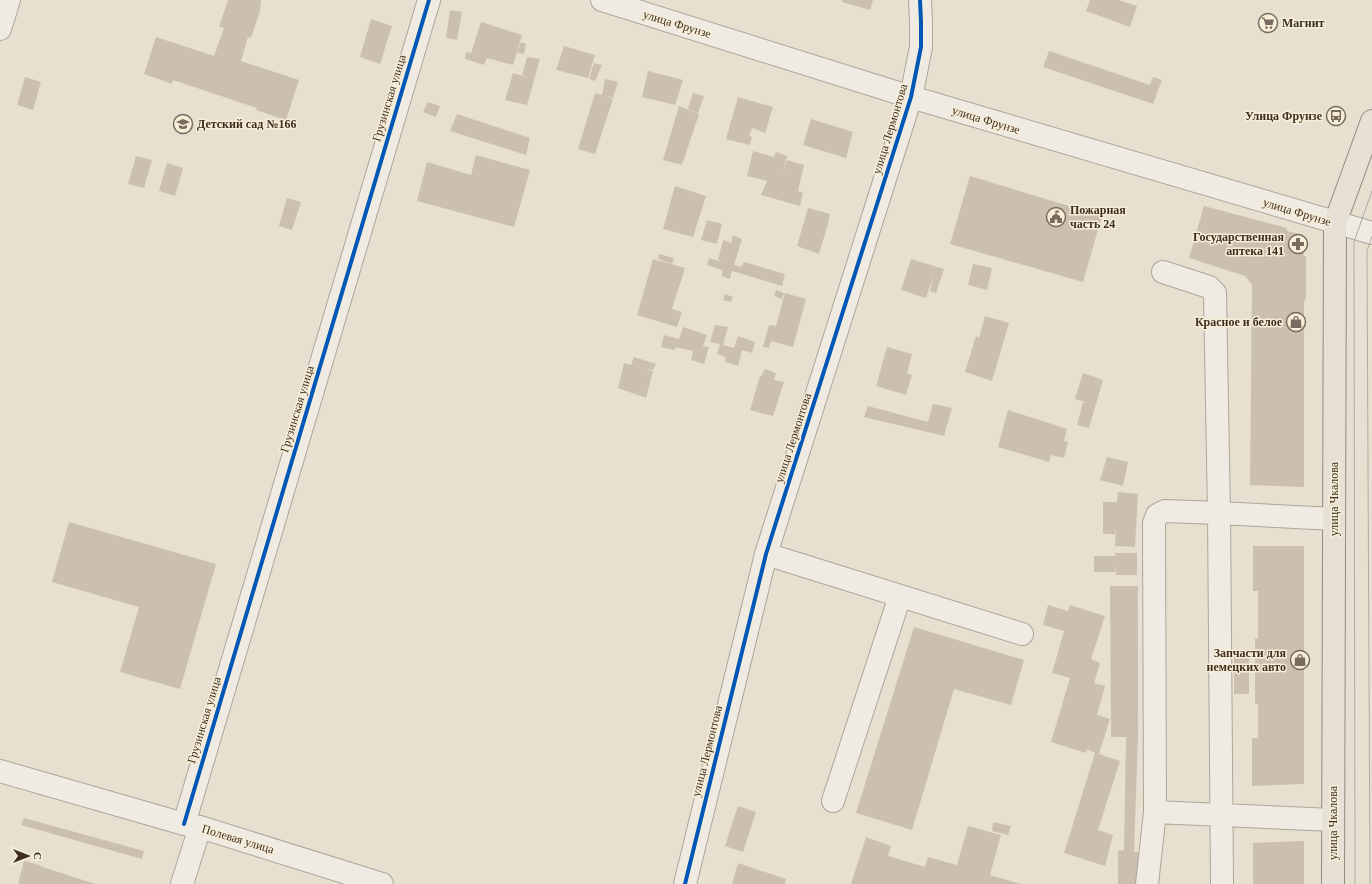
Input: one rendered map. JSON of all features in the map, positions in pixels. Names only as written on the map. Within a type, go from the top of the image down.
[{"type":"main road","name":"улица Чкалова","points":[[1333,884],[1335,223],[1372,121]]},
{"type":"street","points":[[0,29],[9,0]]},
{"type":"street","name":"Грузинская улица","points":[[182,884],[192,826],[428,0]]},
{"type":"street","name":"улица Фрунзе","points":[[602,0],[912,98],[1372,233]]},
{"type":"street","name":"улица Лермонтова","points":[[685,884],[766,554],[912,98],[921,47],[922,22],[920,0]]},
{"type":"street","points":[[1163,272],[1209,287],[1215,293],[1220,512],[1222,884]]},
{"type":"street","points":[[1147,884],[1155,812],[1155,518],[1157,515],[1165,511],[1220,512],[1334,519]]},
{"type":"street","points":[[766,554],[1022,634]]},
{"type":"street","points":[[833,801],[900,596]]},
{"type":"street","name":"Полевая улица","points":[[0,772],[192,826],[382,884]]},
{"type":"street","points":[[1155,812],[1333,820]]},
{"type":"building","points":[[228,0],[261,0],[260,11],[251,38],[248,37],[241,61],[299,80],[286,120],[256,110],[257,108],[173,80],[172,84],[144,74],[156,37],[214,56],[224,28],[219,27]]},
{"type":"building","points":[[842,0],[873,0],[870,10],[842,2]]},
{"type":"building","points":[[1090,0],[1119,0],[1137,6],[1130,27],[1086,11]]},
{"type":"building","points":[[450,10],[462,12],[457,40],[446,38]]},
{"type":"building","points":[[371,19],[392,26],[380,64],[360,57]]},
{"type":"building","points":[[481,22],[522,35],[513,65],[487,58],[484,65],[465,59],[466,52],[471,53]]},
{"type":"building","points":[[521,42],[526,44],[524,54],[517,53]]},
{"type":"building","points":[[564,46],[595,55],[588,78],[556,70]]},
{"type":"building","points":[[1049,51],[1150,85],[1153,77],[1162,80],[1153,104],[1043,67]]},
{"type":"building","points":[[527,57],[540,59],[527,105],[505,100],[513,73],[530,78],[522,75]]},
{"type":"building","points":[[594,63],[602,65],[595,81],[589,79]]},
{"type":"building","points":[[648,71],[683,80],[675,105],[642,97]]},
{"type":"building","points":[[25,77],[41,82],[33,110],[17,105]]},
{"type":"building","points":[[605,79],[618,82],[613,98],[604,95],[613,99],[595,154],[578,149],[595,93],[602,95]]},
{"type":"building","points":[[693,93],[704,96],[698,113],[688,109]]},
{"type":"building","points":[[738,97],[773,107],[765,133],[752,128],[749,136],[752,137],[750,145],[726,139]]},
{"type":"building","points":[[428,102],[440,106],[436,117],[423,112]]},
{"type":"building","points":[[679,106],[699,114],[682,165],[663,160]]},
{"type":"building","points":[[457,114],[530,138],[526,155],[450,131]]},
{"type":"building","points":[[811,119],[853,132],[846,158],[803,145]]},
{"type":"building","points":[[753,151],[774,157],[776,152],[787,156],[783,174],[787,160],[804,165],[798,191],[803,193],[800,206],[761,195],[767,181],[747,176]]},
{"type":"building","points":[[476,155],[530,170],[514,227],[417,201],[427,162],[471,175]]},
{"type":"building","points":[[136,156],[152,160],[144,188],[128,184]]},
{"type":"building","points":[[167,163],[183,168],[175,196],[159,191]]},
{"type":"building","points":[[970,176],[1102,216],[1083,282],[950,244]]},
{"type":"building","points":[[675,186],[706,196],[693,237],[663,229]]},
{"type":"building","points":[[287,198],[301,202],[292,230],[279,226]]},
{"type":"building","points":[[1204,206],[1287,228],[1287,231],[1300,234],[1304,244],[1304,256],[1306,256],[1306,300],[1304,301],[1304,487],[1250,485],[1252,285],[1245,276],[1189,258]]},
{"type":"building","points":[[808,208],[830,214],[819,254],[797,246]]},
{"type":"building","points":[[707,220],[722,224],[717,244],[701,240]]},
{"type":"building","points":[[733,235],[742,239],[734,265],[741,267],[744,262],[785,274],[782,286],[732,271],[730,279],[722,276],[722,270],[707,265],[709,258],[726,263],[718,260],[723,240],[731,243]]},
{"type":"building","points":[[659,254],[674,258],[672,264],[658,259]]},
{"type":"building","points":[[653,259],[685,268],[672,309],[682,312],[677,327],[637,315]]},
{"type":"building","points":[[911,259],[944,269],[936,293],[930,291],[934,274],[926,298],[901,290]]},
{"type":"building","points":[[973,264],[992,268],[987,290],[968,285]]},
{"type":"building","points":[[776,290],[784,293],[782,299],[774,296]]},
{"type":"building","points":[[785,293],[806,299],[793,347],[771,341],[769,348],[763,347],[769,325],[776,326]]},
{"type":"building","points":[[725,294],[733,297],[731,302],[723,300]]},
{"type":"building","points":[[985,316],[1009,323],[992,381],[965,372],[976,336],[979,338]]},
{"type":"building","points":[[715,325],[728,327],[723,345],[734,348],[738,336],[755,342],[752,353],[742,350],[738,366],[725,362],[726,357],[717,354],[720,344],[710,342]]},
{"type":"building","points":[[683,327],[707,335],[703,346],[709,347],[704,364],[691,360],[693,351],[675,347],[675,350],[661,347],[664,335],[679,339]]},
{"type":"building","points":[[887,347],[912,354],[907,373],[912,375],[906,395],[876,386]]},
{"type":"building","points":[[634,357],[656,364],[653,370],[645,369],[653,371],[646,398],[618,388],[624,363],[631,365]]},
{"type":"building","points":[[765,369],[776,373],[774,380],[784,382],[773,416],[750,410],[760,376]]},
{"type":"building","points":[[1083,373],[1103,380],[1089,428],[1077,425],[1083,402],[1089,403],[1075,399]]},
{"type":"building","points":[[933,404],[952,408],[944,436],[864,417],[868,406],[928,422]]},
{"type":"building","points":[[1008,410],[1067,429],[1064,441],[1068,442],[1064,458],[1051,455],[1049,462],[998,447]]},
{"type":"building","points":[[1107,457],[1128,462],[1123,486],[1100,480]]},
{"type":"building","points":[[1118,492],[1138,494],[1135,547],[1115,546],[1116,527],[1115,534],[1103,534],[1103,502],[1117,502]]},
{"type":"building","points":[[69,522],[216,564],[180,689],[120,672],[139,607],[52,582]]},
{"type":"building","points":[[1253,546],[1304,546],[1304,784],[1252,786],[1252,738],[1258,738],[1258,704],[1255,704],[1255,638],[1258,639],[1258,591],[1253,591]]},
{"type":"building","points":[[1115,553],[1137,553],[1137,575],[1116,575],[1115,564],[1115,572],[1094,572],[1094,556],[1115,556]]},
{"type":"building","points":[[1110,586],[1138,586],[1138,737],[1134,852],[1138,852],[1138,884],[1118,884],[1118,851],[1124,850],[1126,737],[1111,737]]},
{"type":"building","points":[[1048,605],[1068,611],[1070,605],[1105,616],[1091,659],[1100,663],[1094,683],[1105,686],[1097,715],[1110,719],[1099,754],[1120,761],[1098,830],[1113,835],[1105,866],[1064,853],[1095,753],[1087,749],[1086,753],[1051,742],[1070,678],[1052,673],[1064,631],[1043,625]]},
{"type":"building","points":[[914,627],[1024,660],[1011,705],[954,689],[912,830],[856,813]]},
{"type":"building","points":[[1234,650],[1249,650],[1249,694],[1234,694]]},
{"type":"building","points":[[738,806],[756,812],[743,852],[725,846]]},
{"type":"building","points":[[24,818],[144,851],[142,859],[21,825]]},
{"type":"building","points":[[993,822],[1011,826],[1008,835],[992,831]]},
{"type":"building","points":[[968,826],[1001,835],[990,875],[1021,884],[851,884],[866,837],[891,846],[888,856],[925,867],[928,857],[957,865]]},
{"type":"building","points":[[1304,841],[1304,884],[1253,884],[1253,843]]},
{"type":"building","points":[[24,861],[40,865],[95,884],[18,884]]},
{"type":"building","points":[[738,863],[786,879],[785,884],[732,884]]},
{"type":"tram line","points":[[1355,884],[1354,242],[1372,191]]},
{"type":"tram line","points":[[1370,884],[1367,251],[1372,236]]},
{"type":"cycle path","points":[[184,824],[429,0]]},
{"type":"cycle path","points":[[685,884],[766,554],[911,97],[921,47],[920,0]]},
{"type":"place","name":"Магнит","points":[[1268,23]]},
{"type":"place","name":"Улица Фрунзе","points":[[1336,116]]},
{"type":"place","name":"Детский сад №166","points":[[183,124]]},
{"type":"place","name":"Пожарная часть 24","points":[[1056,217]]},
{"type":"place","name":"Государственная аптека 141","points":[[1298,244]]},
{"type":"place","name":"Красное и белое","points":[[1296,322]]},
{"type":"place","name":"Запчасти для немецких авто","points":[[1300,660]]}]
